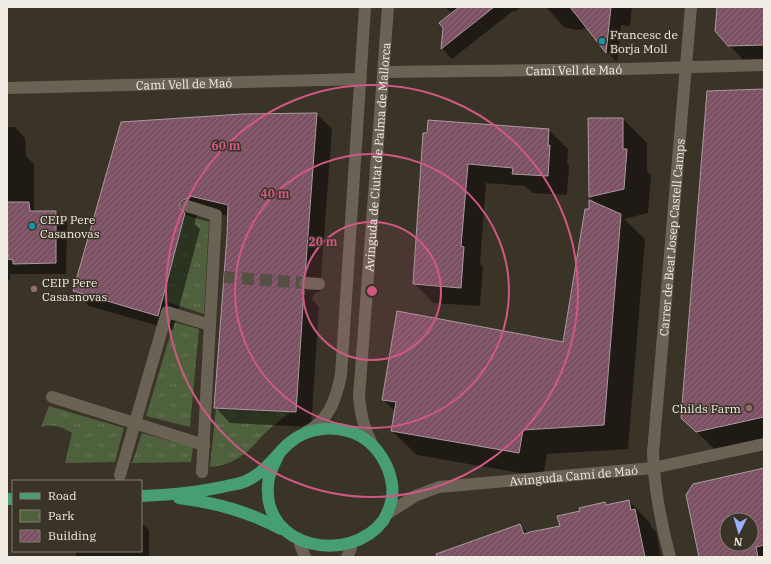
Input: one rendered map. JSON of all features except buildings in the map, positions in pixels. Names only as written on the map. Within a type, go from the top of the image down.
[{"type":"main road","points":[[142,496],[202,490],[247,481],[264,470],[289,443],[302,435],[316,430],[332,428],[347,431],[362,437],[374,447],[387,467],[391,477],[392,496],[387,514],[372,535],[349,552],[325,552],[300,544],[283,531],[266,521],[243,511],[194,500],[160,495]]},
{"type":"main road","points":[[279,454],[271,469],[268,485],[269,502],[274,517],[283,531]]},
{"type":"street","name":"Avinguda de Ciutat de Palma de Mallorca","points":[[302,435],[316,428],[332,407],[341,375],[365,7]]},
{"type":"street","name":"Avinguda de Ciutat de Palma de Mallorca","points":[[374,447],[360,414],[359,397],[388,7]]},
{"type":"street","name":"Carrer de Beat Josep Castell Camps","points":[[670,557],[663,528],[652,453],[692,7]]},
{"type":"street","name":"Camí Vell de Maó","points":[[383,72],[626,70],[764,65]]},
{"type":"street","name":"Camí Vell de Maó","points":[[7,88],[361,80]]},
{"type":"street","points":[[187,206],[216,215],[218,277],[210,325],[202,472]]},
{"type":"street","points":[[305,283],[319,284]]},
{"type":"street","points":[[120,475],[167,312],[210,325]]},
{"type":"street","points":[[52,397],[204,445]]},
{"type":"street","name":"Avinguda Camí de Maó","points":[[387,514],[415,496],[439,487],[653,468],[764,444]]},
{"type":"street","points":[[300,544],[305,557]]},
{"type":"green space","points":[[185,215],[209,222],[204,314],[162,300]]},
{"type":"green space","points":[[174,322],[199,329],[190,427],[146,416]]},
{"type":"green space","points":[[49,406],[124,428],[115,462],[65,463],[72,433],[57,426],[49,425],[41,427]]},
{"type":"green space","points":[[216,408],[291,412],[272,426],[249,450],[239,457],[228,463],[210,467]]},
{"type":"green space","points":[[142,433],[193,447],[191,462],[132,463]]},
{"type":"tunnel","points":[[224,277],[305,283]]},
{"type":"place","name":"Francesc de Borja Moll","points":[[602,41]]},
{"type":"place","name":"CEIP Pere Casanovas","points":[[32,226]]},
{"type":"place","name":"CEIP Pere Casasnovas","points":[[34,289]]},
{"type":"place","name":"Childs Farm","points":[[749,408]]}]
